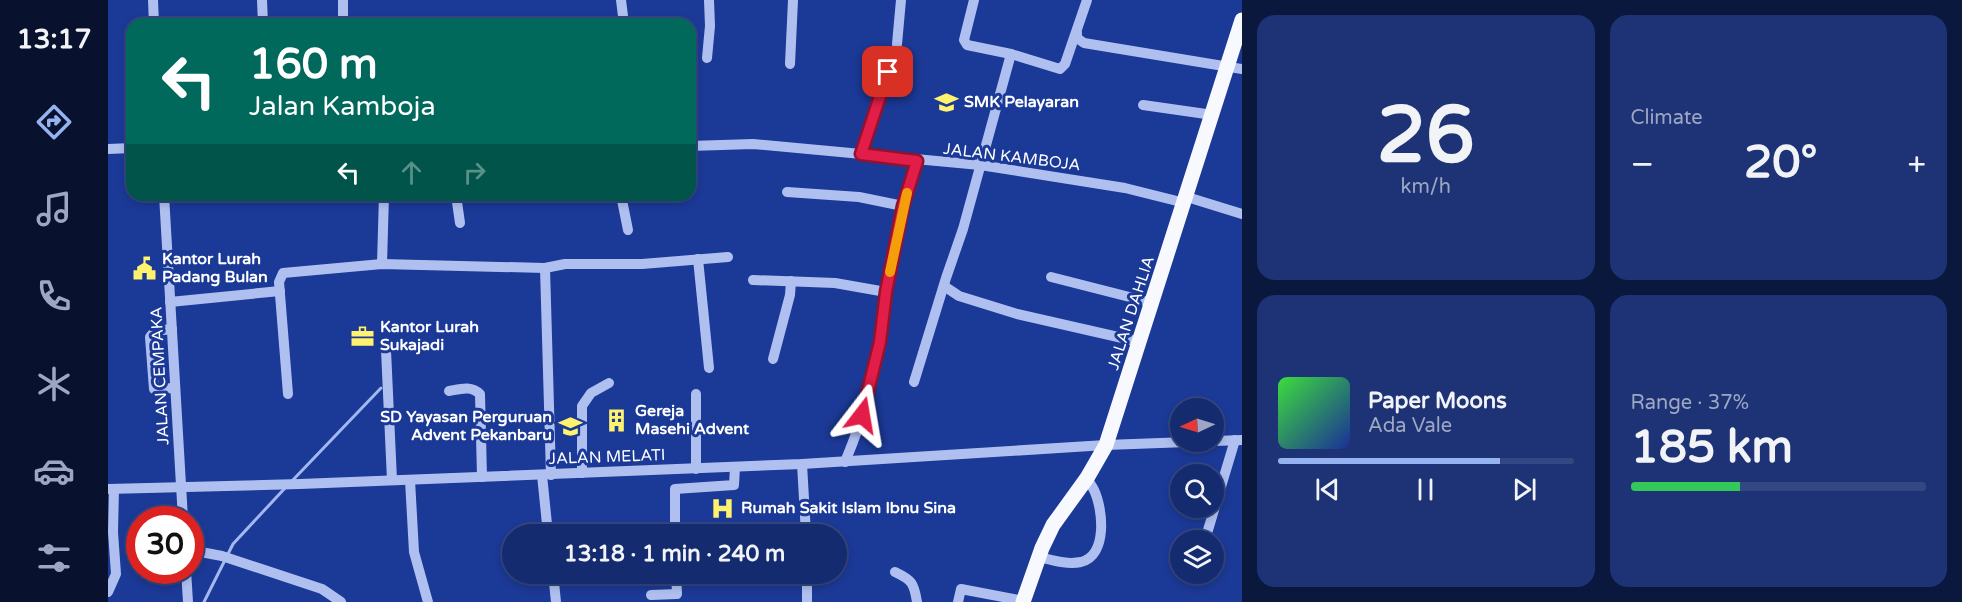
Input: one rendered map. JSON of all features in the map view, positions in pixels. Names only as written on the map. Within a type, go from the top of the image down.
[{"type":"main road","name":"JALAN DAHLIA","points":[[1024,602],[1039,557],[1058,516],[1086,478],[1106,445],[1213,115],[1235,68],[1242,20]]},
{"type":"street","points":[[153,0],[154,18]]},
{"type":"street","points":[[262,0],[263,18]]},
{"type":"street","points":[[343,0],[344,18]]},
{"type":"street","points":[[621,0],[623,18]]},
{"type":"street","points":[[707,58],[710,0]]},
{"type":"street","points":[[790,64],[793,0]]},
{"type":"street","points":[[897,44],[901,0]]},
{"type":"street","points":[[974,0],[964,40],[967,45],[1011,54],[1060,69],[1065,64],[1087,0]]},
{"type":"street","points":[[1077,33],[1077,38],[1084,43],[1235,68]]},
{"type":"street","points":[[914,382],[963,229],[1011,54]]},
{"type":"street","points":[[861,154],[888,72]]},
{"type":"street","points":[[1143,105],[1213,115]]},
{"type":"street","name":"JALAN KAMBOJA","points":[[696,146],[753,144],[917,161],[980,165],[1125,188],[1242,214]]},
{"type":"street","points":[[108,149],[126,148]]},
{"type":"street","points":[[845,462],[858,430],[877,357],[883,327],[886,292],[903,206],[917,161]]},
{"type":"street","points":[[787,192],[859,197],[903,206]]},
{"type":"street","name":"JALAN CEMPAKA","points":[[164,201],[182,506]]},
{"type":"street","points":[[382,264],[385,238],[384,201]]},
{"type":"street","points":[[457,201],[460,223]]},
{"type":"street","points":[[622,201],[628,230]]},
{"type":"street","points":[[288,394],[280,291],[280,277],[283,273],[382,264],[545,268],[565,264],[642,264],[728,257]]},
{"type":"street","points":[[699,259],[709,368]]},
{"type":"street","points":[[545,268],[548,524]]},
{"type":"street","points":[[1051,277],[1153,303]]},
{"type":"street","points":[[753,280],[835,283],[886,292]]},
{"type":"street","points":[[773,359],[790,295],[791,280]]},
{"type":"street","points":[[944,286],[959,296],[1017,314],[1140,342]]},
{"type":"street","points":[[170,302],[280,291]]},
{"type":"street","points":[[172,329],[155,331],[150,337],[154,389],[175,388]]},
{"type":"street","points":[[386,350],[392,480]]},
{"type":"street","points":[[582,473],[582,406],[591,393],[609,383]]},
{"type":"street","points":[[449,391],[465,388],[475,389],[480,394],[483,477]]},
{"type":"street","points":[[696,394],[696,469]]},
{"type":"street","points":[[1208,530],[1239,440]]},
{"type":"street","name":"JALAN MELATI","points":[[111,489],[696,469],[1106,445],[1239,440]]},
{"type":"street","points":[[802,464],[805,524]]},
{"type":"street","points":[[675,524],[675,489],[734,485],[735,467]]},
{"type":"street","points":[[1039,557],[1064,563],[1083,562],[1097,549],[1100,539],[1099,512],[1094,490],[1086,478]]},
{"type":"street","points":[[410,480],[414,552],[428,602]]},
{"type":"street","points":[[108,592],[116,574],[111,489]]},
{"type":"street","points":[[204,553],[222,556],[322,589],[341,602]]},
{"type":"street","points":[[895,572],[910,580],[917,602]]},
{"type":"street","points":[[187,584],[188,602]]},
{"type":"street","points":[[554,584],[556,602]]},
{"type":"street","points":[[807,584],[807,602]]},
{"type":"street","points":[[958,602],[962,589],[1024,602]]},
{"type":"street","points":[[651,595],[677,598]]},
{"type":"waterway","points":[[291,482],[381,388]]},
{"type":"waterway","points":[[228,554],[233,544],[286,487]]},
{"type":"waterway","points":[[204,602],[225,560]]},
{"type":"slow traffic","points":[[890,272],[907,193]]},
{"type":"place","name":"SMK Pelayaran","points":[[946,102]]},
{"type":"place","name":"Kantor Lurah Padang Bulan","points":[[144,268]]},
{"type":"place","name":"Kantor Lurah Sukajadi","points":[[362,336]]},
{"type":"place","name":"Gereja Masehi Advent","points":[[617,420]]},
{"type":"place","name":"SD Yayasan Perguruan Advent Pekanbaru","points":[[570,426]]},
{"type":"place","name":"Rumah Sakit Islam Ibnu Sina","points":[[723,508]]},
{"type":"route","points":[[862,415],[883,327],[886,292],[903,206],[917,161],[861,154],[888,72]]}]
